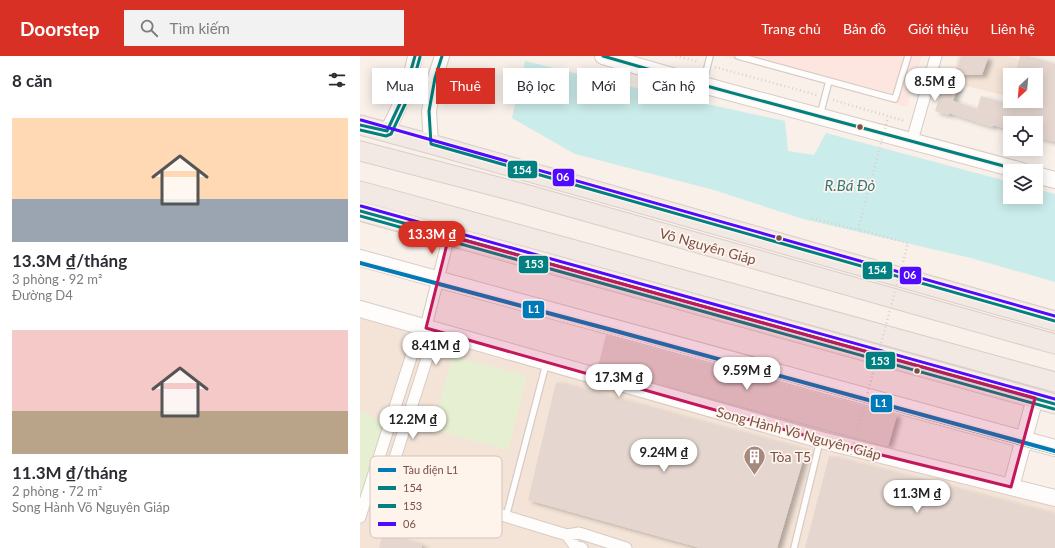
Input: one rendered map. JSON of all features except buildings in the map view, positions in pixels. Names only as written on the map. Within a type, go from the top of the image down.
[{"type":"highway","name":"Võ Nguyên Giáp","points":[[360,125],[387,131],[1055,321]]},
{"type":"highway","name":"Võ Nguyên Giáp","points":[[360,150],[521,193],[1055,344]]},
{"type":"highway","points":[[360,191],[1055,382]]},
{"type":"highway","points":[[360,211],[1055,404]]},
{"type":"main road","points":[[603,56],[644,68]]},
{"type":"main road","points":[[709,87],[1003,166]]},
{"type":"main road","points":[[1043,177],[1055,180]]},
{"type":"main road","points":[[360,258],[1055,448]]},
{"type":"main road","name":"Song Hành Võ Nguyên Giáp","points":[[360,309],[821,440],[1055,498]]},
{"type":"main road","points":[[1011,487],[1035,398]]},
{"type":"street","points":[[387,131],[405,94],[412,75],[415,56]]},
{"type":"street","points":[[431,144],[429,111],[432,89],[442,56]]},
{"type":"street","points":[[912,141],[936,56]]},
{"type":"street","points":[[380,456],[413,351],[421,346],[449,236]]},
{"type":"street","points":[[396,456],[428,355],[421,346]]},
{"type":"street","points":[[402,388],[416,392]]},
{"type":"street","points":[[360,518],[370,488]]},
{"type":"street","points":[[502,516],[567,535],[579,533],[626,548]]},
{"type":"street","points":[[567,535],[575,546],[582,548]]},
{"type":"lane","points":[[707,68],[710,56]]},
{"type":"lane","points":[[738,56],[895,99],[908,56]]},
{"type":"lane","points":[[819,116],[829,81]]},
{"type":"lane","points":[[506,517],[547,362]]},
{"type":"lane","points":[[794,548],[821,440]]},
{"type":"path","points":[[676,56],[824,97],[888,117],[858,230]]},
{"type":"path","points":[[846,104],[917,124]]},
{"type":"path","points":[[812,218],[908,243],[851,456]]},
{"type":"highlighted area","points":[[449,236],[1035,398],[1011,487],[821,440],[426,328]]},
{"type":"shaded area","points":[[723,56],[922,56],[907,107]]},
{"type":"shaded area","points":[[958,56],[1007,56],[1055,69],[1055,109],[1043,106],[1043,68],[1003,68],[1003,95],[951,82]]},
{"type":"shaded area","points":[[360,314],[1055,502],[1055,548],[360,548]]},
{"type":"green space","points":[[452,356],[527,376],[508,450],[433,430]]},
{"type":"green space","points":[[360,411],[387,424],[377,456],[370,456],[370,476],[360,507]]},
{"type":"water","name":"R.Bá Đỏ","points":[[525,61],[554,68],[523,68]]},
{"type":"water","name":"R.Bá Đỏ","points":[[569,72],[577,74],[577,104],[630,104],[630,86],[638,88],[638,104],[707,104],[785,121],[788,151],[814,155],[826,133],[1003,180],[1003,204],[1043,204],[1043,191],[1055,194],[1055,282],[971,258],[803,219],[714,190],[575,154],[512,118],[515,104],[569,104]]},
{"type":"metro line","name":"L1","points":[[360,263],[1055,451]]},
{"type":"transit line","name":"154","points":[[360,125],[387,131],[404,95],[415,56]]},
{"type":"transit line","name":"154","points":[[442,56],[435,78],[429,111],[431,144],[1055,321]]},
{"type":"transit line","name":"154","points":[[603,56],[703,85],[1003,166]]},
{"type":"transit line","name":"153","points":[[360,130],[386,136],[391,134],[409,96],[420,57]]},
{"type":"transit line","name":"06","points":[[361,120],[1055,316]]},
{"type":"transit line","name":"06","points":[[361,206],[1055,399]]},
{"type":"transit line","name":"154","points":[[360,211],[1055,404]]},
{"type":"transit line","name":"153","points":[[360,216],[1054,409]]},
{"type":"transit line","name":"153","points":[[360,263],[1054,453]]},
{"type":"place","name":"Tòa T5","points":[[754,476]]}]
